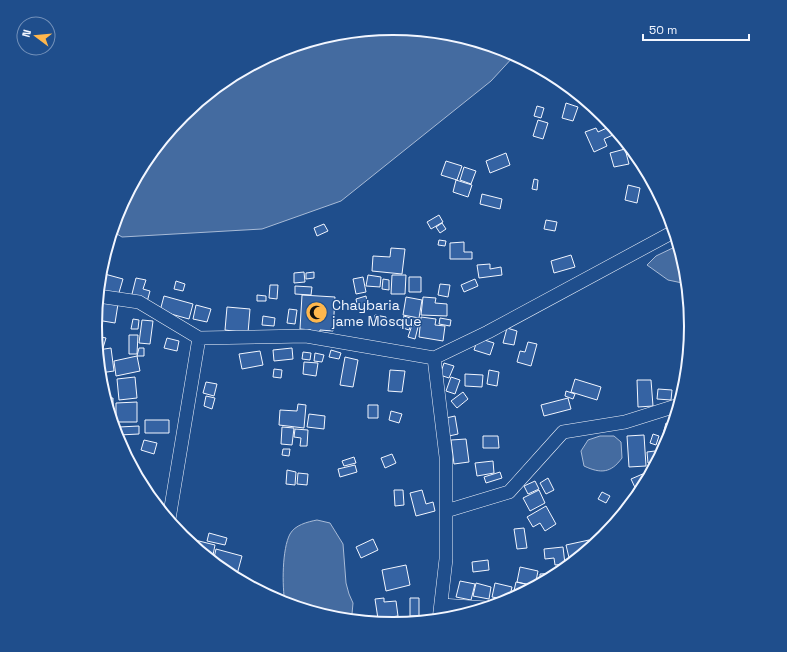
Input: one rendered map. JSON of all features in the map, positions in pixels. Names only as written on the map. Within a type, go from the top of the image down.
[{"type":"street","points":[[104,297],[139,302],[199,338],[306,336],[434,358],[488,332],[670,234]]},
{"type":"street","points":[[169,511],[199,338]]},
{"type":"street","points":[[434,358],[446,458],[446,559],[440,613]]},
{"type":"street","points":[[446,511],[509,492],[563,432],[626,422],[673,407]]},
{"type":"street","points":[[441,605],[469,607]]},
{"type":"water","points":[[394,35],[431,37],[469,45],[487,50],[511,60],[491,81],[341,201],[262,229],[122,237],[117,234],[118,232],[141,180],[175,134],[216,95],[248,74],[282,57],[318,45],[356,37]]},
{"type":"water","points":[[674,247],[681,283],[668,280],[647,265],[656,256]]},
{"type":"water","points":[[600,436],[614,436],[621,442],[622,458],[614,467],[605,471],[590,469],[584,466],[581,451],[588,440]]},
{"type":"water","points":[[317,520],[330,523],[343,544],[346,583],[353,603],[352,614],[318,607],[284,596],[283,568],[287,541],[295,528],[305,523]]},
{"type":"building","points":[[566,103],[578,107],[573,121],[562,118]]},
{"type":"building","points":[[537,106],[544,108],[541,118],[534,116]]},
{"type":"building","points":[[538,120],[548,123],[543,139],[533,136]]},
{"type":"building","points":[[596,128],[598,132],[607,128],[613,135],[604,139],[607,146],[594,152],[585,132]]},
{"type":"building","points":[[624,149],[629,164],[614,167],[610,153]]},
{"type":"building","points":[[506,153],[510,165],[490,173],[486,161]]},
{"type":"building","points":[[446,161],[462,166],[457,180],[441,175]]},
{"type":"building","points":[[464,167],[476,171],[471,184],[460,180]]},
{"type":"building","points":[[534,179],[538,180],[537,190],[532,189]]},
{"type":"building","points":[[456,180],[472,185],[468,197],[453,192]]},
{"type":"building","points":[[628,185],[640,188],[637,203],[625,200]]},
{"type":"building","points":[[482,194],[502,199],[500,209],[480,204]]},
{"type":"building","points":[[439,215],[443,222],[431,229],[427,222]]},
{"type":"building","points":[[546,220],[557,222],[555,231],[544,229]]},
{"type":"building","points":[[442,223],[446,229],[440,233],[436,227]]},
{"type":"building","points":[[324,224],[328,231],[317,236],[314,228]]},
{"type":"building","points":[[439,240],[446,241],[445,246],[438,245]]},
{"type":"building","points":[[464,242],[464,252],[472,252],[472,259],[450,259],[450,243]]},
{"type":"building","points":[[391,248],[405,249],[402,274],[372,271],[373,256],[390,257]]},
{"type":"building","points":[[571,255],[575,267],[554,273],[551,261]]},
{"type":"building","points":[[490,264],[490,269],[501,267],[502,275],[479,278],[477,265]]},
{"type":"building","points":[[304,272],[305,282],[294,283],[294,273]]},
{"type":"building","points":[[314,272],[314,278],[306,279],[306,273]]},
{"type":"building","points":[[107,275],[123,279],[118,296],[105,292]]},
{"type":"building","points":[[368,275],[381,277],[380,287],[366,286]]},
{"type":"building","points":[[392,275],[406,275],[405,294],[391,294]]},
{"type":"building","points":[[363,277],[366,292],[356,294],[353,279]]},
{"type":"building","points":[[409,277],[421,277],[421,292],[409,292]]},
{"type":"building","points":[[136,278],[146,280],[143,289],[150,291],[147,302],[131,298]]},
{"type":"building","points":[[383,279],[389,280],[389,290],[382,289]]},
{"type":"building","points":[[475,279],[478,286],[464,292],[461,285]]},
{"type":"building","points":[[176,281],[185,284],[183,291],[174,289]]},
{"type":"building","points":[[440,284],[450,285],[448,297],[438,295]]},
{"type":"building","points":[[270,285],[278,285],[277,299],[269,298]]},
{"type":"building","points":[[295,286],[312,287],[311,295],[295,294]]},
{"type":"building","points":[[257,295],[266,296],[266,301],[257,301]]},
{"type":"building","name":"Chaybaria jame Mosque","points":[[302,295],[335,297],[333,331],[320,330],[319,335],[311,335],[311,330],[300,329]]},
{"type":"building","points":[[164,296],[193,304],[189,319],[160,311]]},
{"type":"building","points":[[366,296],[368,307],[358,309],[356,299]]},
{"type":"building","points":[[406,297],[422,300],[419,318],[403,315]]},
{"type":"building","points":[[423,297],[436,298],[435,303],[447,304],[447,316],[421,315]]},
{"type":"building","points":[[104,301],[118,304],[115,323],[102,321]]},
{"type":"building","points":[[196,305],[211,309],[207,322],[193,319]]},
{"type":"building","points":[[227,307],[250,309],[248,333],[225,330]]},
{"type":"building","points":[[289,309],[297,310],[295,324],[287,323]]},
{"type":"building","points":[[375,315],[386,317],[385,326],[374,324]]},
{"type":"building","points":[[263,316],[275,318],[274,326],[262,325]]},
{"type":"building","points":[[404,316],[413,319],[409,330],[400,327]]},
{"type":"building","points":[[421,317],[436,319],[435,325],[445,326],[443,341],[419,337]]},
{"type":"building","points":[[440,318],[451,320],[450,326],[439,324]]},
{"type":"building","points":[[133,319],[139,320],[138,329],[131,329]]},
{"type":"building","points":[[142,320],[153,321],[150,344],[139,343]]},
{"type":"building","points":[[412,325],[418,327],[415,339],[408,337]]},
{"type":"building","points":[[507,328],[517,331],[514,345],[503,343]]},
{"type":"building","points":[[129,335],[138,335],[137,354],[129,354]]},
{"type":"building","points":[[103,337],[106,338],[103,347]]},
{"type":"building","points":[[167,338],[179,341],[177,351],[164,348]]},
{"type":"building","points":[[478,338],[494,343],[490,355],[474,350]]},
{"type":"building","points":[[528,342],[537,344],[531,366],[517,362],[520,351],[525,352]]},
{"type":"building","points":[[111,348],[114,371],[106,372],[103,349]]},
{"type":"building","points":[[139,348],[144,348],[144,356],[137,356]]},
{"type":"building","points":[[292,348],[293,359],[274,361],[273,350]]},
{"type":"building","points":[[331,350],[341,353],[339,359],[329,357]]},
{"type":"building","points":[[260,351],[263,365],[242,369],[239,354]]},
{"type":"building","points":[[303,352],[311,353],[310,360],[302,359]]},
{"type":"building","points":[[315,353],[324,355],[322,362],[314,361]]},
{"type":"building","points":[[137,356],[140,371],[116,376],[114,361]]},
{"type":"building","points":[[345,357],[358,360],[353,387],[340,385]]},
{"type":"building","points":[[304,362],[318,363],[316,376],[303,374]]},
{"type":"building","points":[[444,363],[454,366],[449,378],[440,375]]},
{"type":"building","points":[[274,369],[282,370],[281,378],[273,377]]},
{"type":"building","points":[[390,370],[405,371],[402,392],[388,391]]},
{"type":"building","points":[[489,370],[499,372],[497,386],[487,384]]},
{"type":"building","points":[[465,374],[483,375],[482,387],[465,386]]},
{"type":"building","points":[[135,377],[137,398],[119,400],[117,379]]},
{"type":"building","points":[[451,377],[460,380],[455,394],[446,391]]},
{"type":"building","points":[[575,379],[601,387],[597,400],[571,392]]},
{"type":"building","points":[[637,380],[651,380],[653,406],[638,407]]},
{"type":"building","points":[[206,382],[217,384],[214,396],[203,393]]},
{"type":"building","points":[[658,389],[672,390],[671,400],[657,399]]},
{"type":"building","points":[[566,391],[575,394],[573,399],[565,396]]},
{"type":"building","points":[[463,392],[468,399],[457,408],[451,401]]},
{"type":"building","points":[[206,396],[215,398],[212,409],[204,406]]},
{"type":"building","points":[[568,398],[571,409],[544,416],[541,405]]},
{"type":"building","points":[[137,402],[137,422],[119,422],[116,414],[116,403]]},
{"type":"building","points":[[298,404],[306,405],[304,428],[279,425],[280,410],[297,411]]},
{"type":"building","points":[[368,405],[378,405],[378,418],[368,418]]},
{"type":"building","points":[[391,411],[402,414],[399,423],[389,420]]},
{"type":"building","points":[[309,414],[325,416],[324,429],[307,427]]},
{"type":"building","points":[[455,416],[458,434],[449,436],[446,418]]},
{"type":"building","points":[[145,420],[169,420],[169,433],[145,433]]},
{"type":"building","points":[[666,423],[668,424],[662,436]]},
{"type":"building","points":[[139,426],[139,434],[124,435],[121,427]]},
{"type":"building","points":[[282,427],[294,428],[292,445],[281,444]]},
{"type":"building","points":[[295,429],[308,430],[307,446],[300,446],[301,438],[294,437]]},
{"type":"building","points":[[653,434],[659,436],[656,445],[650,443]]},
{"type":"building","points":[[644,435],[646,466],[629,467],[627,436]]},
{"type":"building","points":[[483,436],[498,436],[499,448],[483,448]]},
{"type":"building","points":[[466,439],[469,462],[454,464],[451,440]]},
{"type":"building","points":[[144,440],[157,443],[154,454],[141,450]]},
{"type":"building","points":[[283,449],[290,449],[289,456],[282,455]]},
{"type":"building","points":[[656,451],[650,463],[648,463],[647,452]]},
{"type":"building","points":[[392,454],[396,463],[385,468],[381,458]]},
{"type":"building","points":[[354,457],[356,463],[344,466],[342,461]]},
{"type":"building","points":[[493,461],[494,473],[477,476],[475,463]]},
{"type":"building","points":[[355,465],[357,472],[340,477],[338,469]]},
{"type":"building","points":[[287,470],[296,472],[295,485],[286,484]]},
{"type":"building","points":[[500,472],[502,478],[486,483],[484,477]]},
{"type":"building","points":[[298,473],[308,474],[307,485],[297,484]]},
{"type":"building","points":[[645,473],[645,473],[635,488],[631,479]]},
{"type":"building","points":[[548,478],[554,490],[546,494],[540,483]]},
{"type":"building","points":[[535,481],[539,489],[528,494],[524,486]]},
{"type":"building","points":[[394,490],[403,490],[404,505],[395,506]]},
{"type":"building","points":[[422,490],[426,504],[433,502],[435,511],[416,516],[410,493]]},
{"type":"building","points":[[539,490],[545,503],[530,511],[523,498]]},
{"type":"building","points":[[602,492],[610,496],[606,503],[598,499]]},
{"type":"building","points":[[546,506],[556,524],[545,531],[540,523],[533,527],[527,517]]},
{"type":"building","points":[[524,528],[527,548],[517,549],[514,529]]},
{"type":"building","points":[[209,533],[227,538],[225,545],[207,541]]},
{"type":"building","points":[[373,539],[378,550],[361,558],[356,547]]},
{"type":"building","points":[[589,540],[589,541],[569,558],[566,545]]},
{"type":"building","points":[[197,541],[215,545],[213,555]]},
{"type":"building","points":[[563,547],[565,561],[560,564],[555,565],[554,558],[545,559],[544,549]]},
{"type":"building","points":[[216,549],[242,556],[238,572],[232,568],[214,556]]},
{"type":"building","points":[[488,560],[489,570],[473,572],[472,562]]},
{"type":"building","points":[[406,565],[410,585],[386,591],[382,570]]},
{"type":"building","points":[[520,567],[538,571],[536,579],[527,584],[517,582]]},
{"type":"building","points":[[540,574],[546,574],[540,577]]},
{"type":"building","points":[[460,581],[475,584],[471,600],[456,597]]},
{"type":"building","points":[[516,582],[527,584],[522,587],[514,591]]},
{"type":"building","points":[[476,583],[491,587],[489,599],[473,596]]},
{"type":"building","points":[[495,583],[512,587],[511,592],[497,598],[492,597]]},
{"type":"building","points":[[384,598],[384,602],[396,601],[398,616],[378,616],[375,599]]},
{"type":"building","points":[[410,598],[419,598],[419,616],[410,616]]},
{"type":"place","name":"Chaybaria jame Mosque","points":[[317,313]]}]
